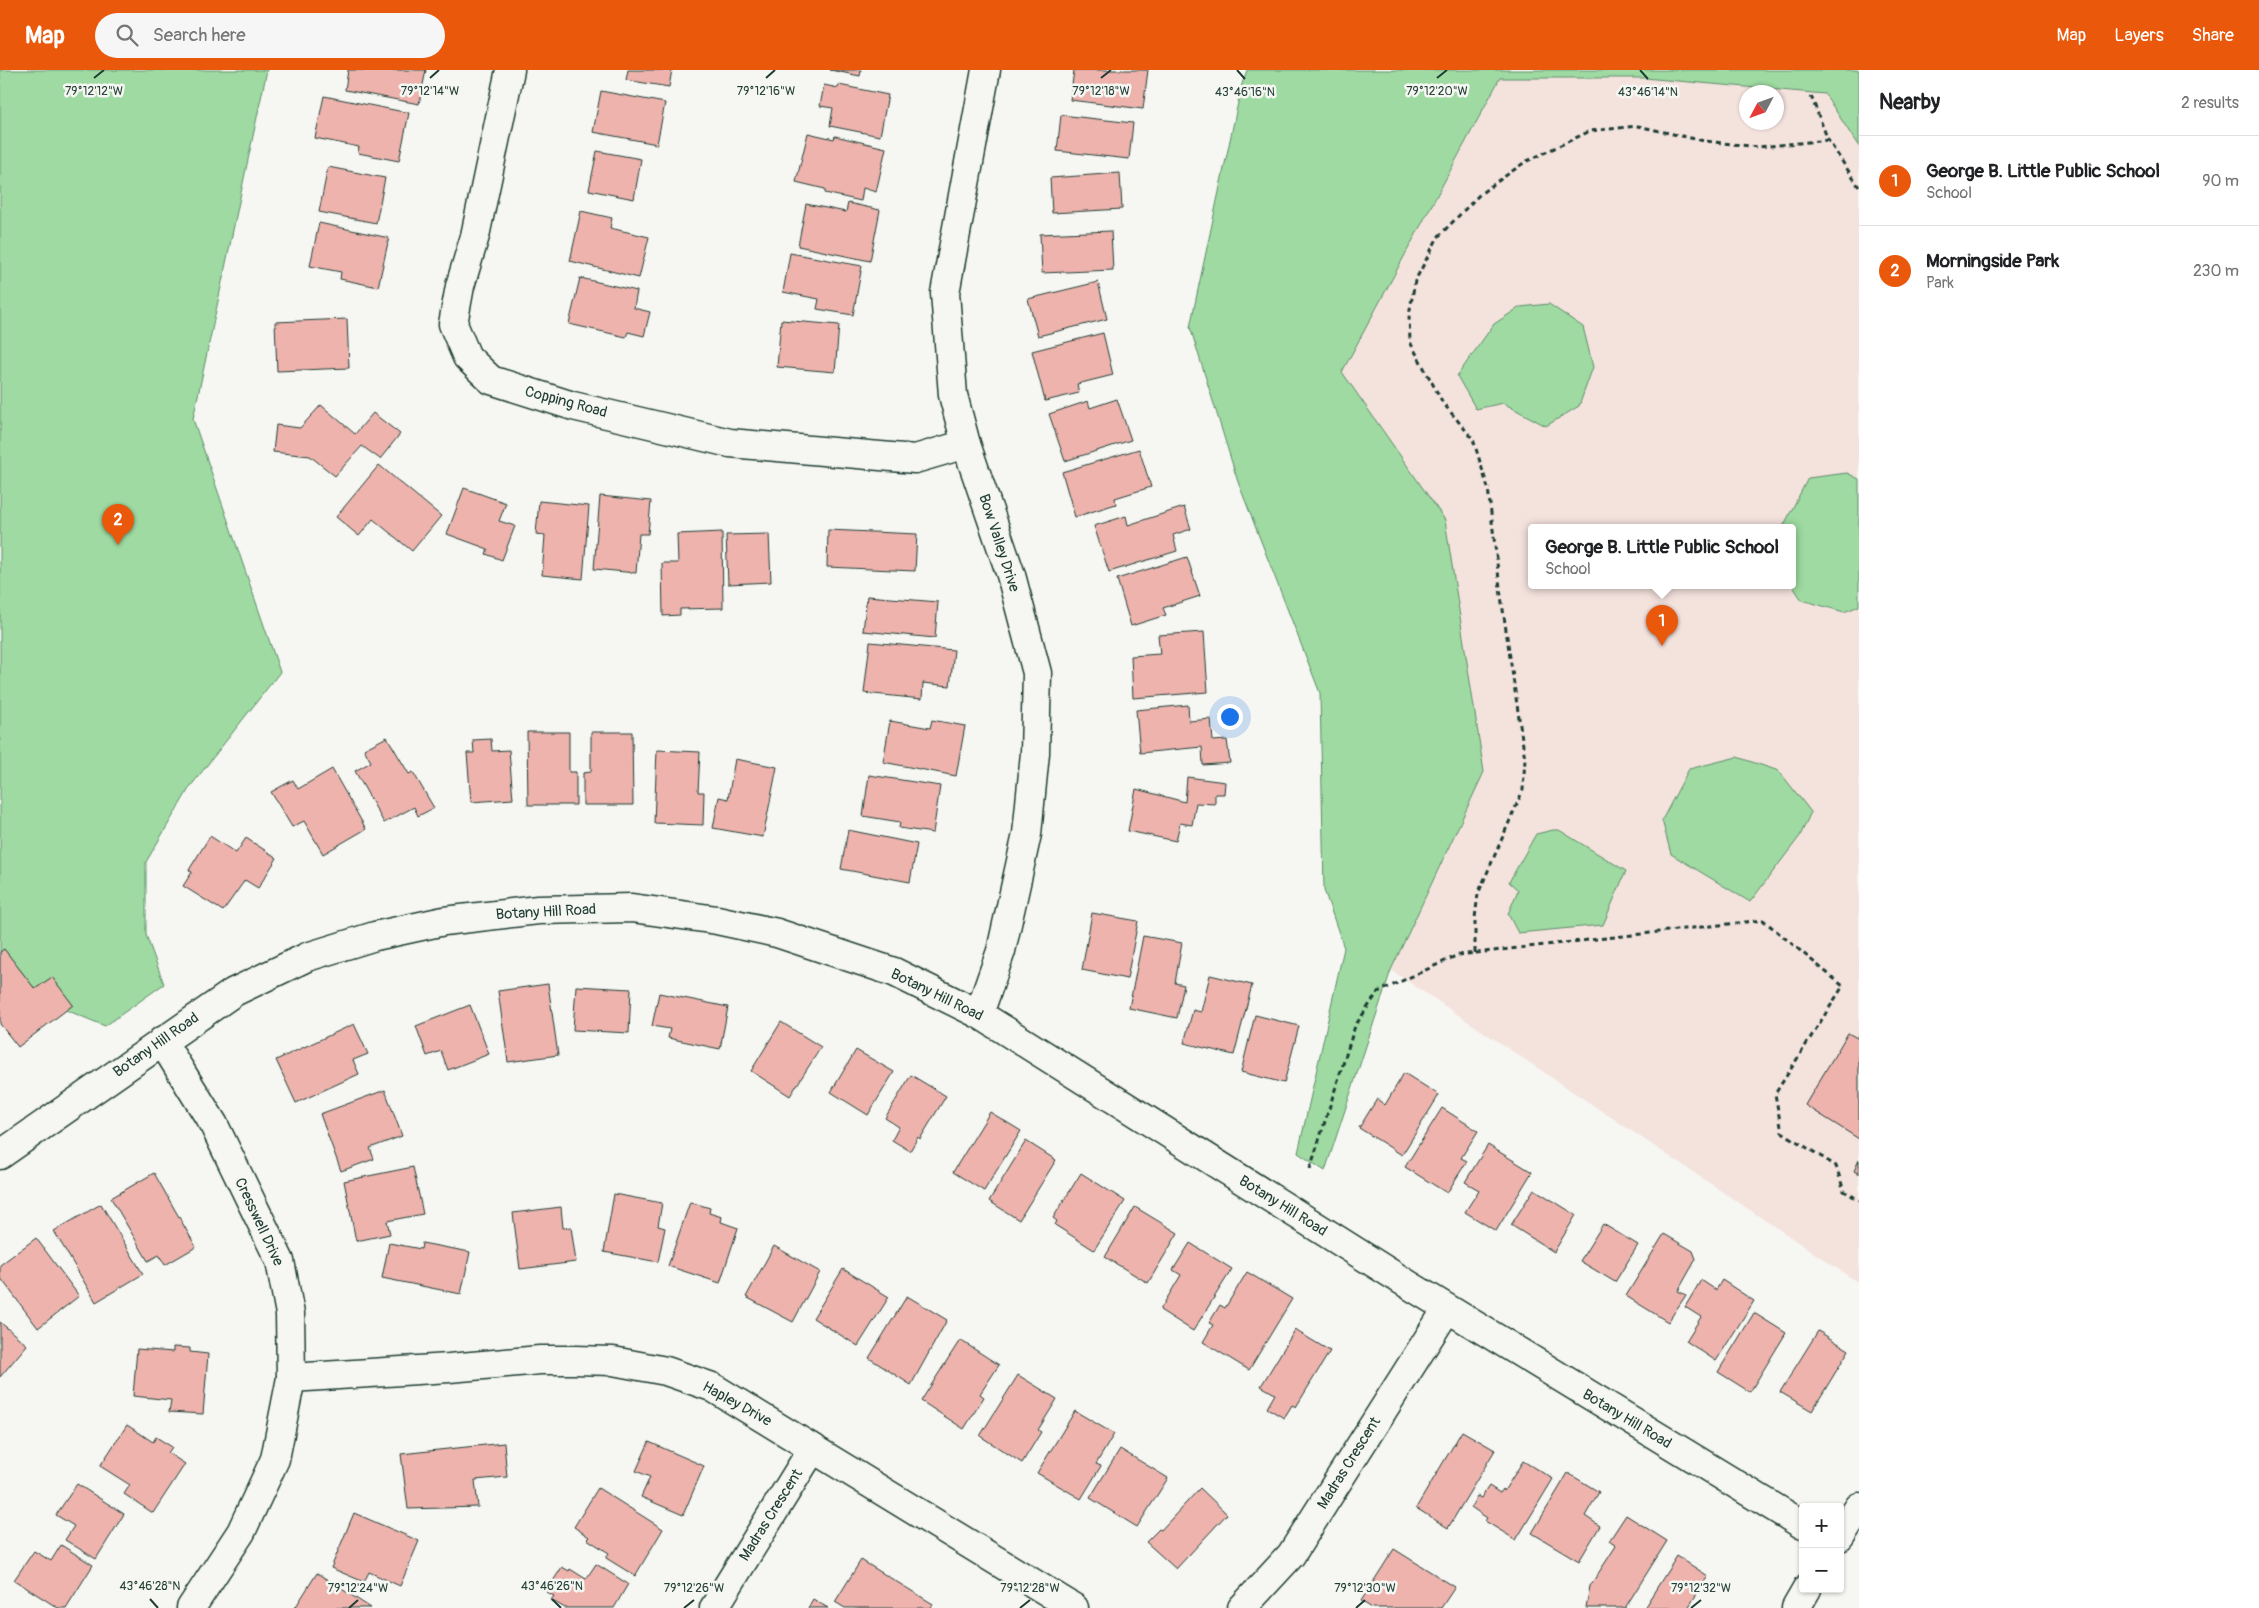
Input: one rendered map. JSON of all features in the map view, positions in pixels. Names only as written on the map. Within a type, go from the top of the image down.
[{"type":"street","name":"Copping Road","points":[[510,70],[475,236],[460,286],[453,324],[467,357],[491,380],[573,406],[730,443],[915,458],[966,444]]},
{"type":"street","name":"Bow Valley Drive","points":[[979,1014],[1001,951],[1027,834],[1035,753],[1038,673],[1011,575],[966,444],[954,395],[945,293],[986,70]]},
{"type":"street","name":"Botany Hill Road","points":[[0,1155],[234,992],[307,958],[375,936],[444,921],[538,910],[632,908],[717,920],[777,933],[894,972],[979,1014],[1446,1309],[1799,1523]]},
{"type":"street","name":"Cresswell Drive","points":[[162,1041],[214,1125],[280,1261],[290,1314],[291,1378],[276,1458],[241,1532],[191,1608]]},
{"type":"street","name":"Madras Crescent","points":[[1242,1608],[1291,1555],[1446,1309]]},
{"type":"street","name":"Hapley Drive","points":[[291,1378],[540,1360],[613,1361],[666,1371],[712,1387],[1074,1608]]},
{"type":"street","name":"Madras Crescent","points":[[714,1608],[813,1448]]},
{"type":"street","points":[[1844,1531],[1859,1507]]},
{"type":"path","points":[[1811,96],[1828,140],[1859,187]]},
{"type":"path","points":[[1476,953],[1475,918],[1478,894],[1523,790],[1525,759],[1501,596],[1488,488],[1473,439],[1443,403],[1410,342],[1409,315],[1415,281],[1438,237],[1480,194],[1525,162],[1590,131],[1638,126],[1704,141],[1758,147],[1828,140]]},
{"type":"path","points":[[1310,1168],[1355,1026],[1378,992],[1458,955],[1763,920],[1843,986],[1774,1094],[1782,1132],[1836,1166],[1844,1191],[1859,1200]]},
{"type":"shaded area","points":[[1500,78],[1644,78],[1739,86],[1739,130],[1784,130],[1784,90],[1826,94],[1859,147],[1859,1283],[1391,970],[1484,772],[1342,372]]},
{"type":"green space","points":[[0,70],[267,70],[193,419],[280,672],[190,787],[146,862],[146,935],[164,984],[105,1026],[0,986]]},
{"type":"green space","points":[[1247,70],[1859,70],[1859,147],[1825,94],[1784,90],[1784,85],[1739,86],[1644,78],[1500,78],[1342,372],[1445,520],[1484,772],[1391,970],[1325,1171],[1298,1153],[1344,948],[1324,890],[1320,693],[1238,482],[1190,327],[1242,84]]},
{"type":"green space","points":[[1549,304],[1583,327],[1593,367],[1579,406],[1546,426],[1503,403],[1476,409],[1457,376],[1494,324],[1520,307]]},
{"type":"green space","points":[[1847,473],[1859,479],[1859,606],[1844,612],[1802,600],[1795,589],[1796,524],[1785,524],[1808,478]]},
{"type":"green space","points":[[1737,757],[1779,771],[1811,812],[1800,836],[1750,902],[1671,854],[1662,820],[1689,769]]},
{"type":"green space","points":[[1559,830],[1626,871],[1603,925],[1518,933],[1508,914],[1518,890],[1509,882],[1536,834]]},
{"type":"building","points":[[348,70],[426,70],[419,104],[345,90]]},
{"type":"building","points":[[628,70],[672,70],[669,87],[626,80]]},
{"type":"building","points":[[830,70],[861,70],[860,76]]},
{"type":"building","points":[[1074,70],[1148,70],[1143,109],[1070,100]]},
{"type":"building","points":[[824,85],[838,88],[839,85],[888,95],[880,136],[830,126],[833,108],[820,106]]},
{"type":"building","points":[[601,91],[665,103],[657,144],[593,132]]},
{"type":"building","points":[[324,96],[409,113],[399,161],[358,153],[359,147],[315,138]]},
{"type":"building","points":[[1061,115],[1133,123],[1129,159],[1057,151]]},
{"type":"building","points":[[808,133],[834,139],[835,136],[886,148],[876,192],[863,188],[861,201],[825,193],[825,189],[796,182]]},
{"type":"building","points":[[597,151],[641,159],[634,199],[589,190]]},
{"type":"building","points":[[328,167],[385,178],[376,223],[319,212]]},
{"type":"building","points":[[1120,173],[1122,209],[1052,213],[1050,178]]},
{"type":"building","points":[[848,203],[880,210],[870,261],[798,246],[806,204],[846,212]]},
{"type":"building","points":[[581,211],[612,218],[610,228],[649,237],[639,278],[570,261]]},
{"type":"building","points":[[319,223],[389,238],[378,287],[340,279],[341,272],[310,266]]},
{"type":"building","points":[[1111,231],[1113,270],[1042,273],[1040,234]]},
{"type":"building","points":[[790,253],[862,266],[853,315],[817,309],[819,299],[783,292]]},
{"type":"building","points":[[580,278],[637,291],[634,308],[650,312],[644,336],[628,332],[626,337],[569,324]]},
{"type":"building","points":[[1098,282],[1107,319],[1038,336],[1028,299]]},
{"type":"building","points":[[347,319],[349,368],[277,371],[275,322]]},
{"type":"building","points":[[781,320],[839,325],[835,372],[777,367]]},
{"type":"building","points":[[1103,333],[1113,375],[1077,384],[1079,393],[1045,401],[1032,351]]},
{"type":"building","points":[[1117,399],[1131,440],[1065,461],[1049,414],[1088,401],[1090,408]]},
{"type":"building","points":[[321,405],[355,434],[373,413],[400,434],[380,459],[362,446],[335,476],[310,456],[273,452],[276,425],[300,428]]},
{"type":"building","points":[[1139,449],[1151,487],[1115,498],[1116,504],[1075,517],[1062,472]]},
{"type":"building","points":[[379,465],[441,516],[412,551],[373,519],[359,536],[336,517]]},
{"type":"building","points":[[464,488],[506,503],[499,521],[515,526],[502,560],[486,554],[488,549],[447,534]]},
{"type":"building","points":[[600,496],[651,501],[648,534],[639,534],[636,573],[594,569]]},
{"type":"building","points":[[539,501],[589,506],[583,579],[542,575],[545,535],[536,534]]},
{"type":"building","points":[[1184,507],[1191,529],[1173,535],[1177,551],[1109,572],[1094,526],[1126,516],[1128,525]]},
{"type":"building","points":[[828,530],[917,534],[915,571],[827,567]]},
{"type":"building","points":[[722,532],[723,608],[680,609],[680,615],[663,616],[662,563],[678,563],[677,534]]},
{"type":"building","points":[[769,534],[771,582],[728,584],[726,535]]},
{"type":"building","points":[[1187,557],[1200,596],[1163,608],[1166,615],[1131,626],[1117,579]]},
{"type":"building","points":[[867,596],[938,602],[935,638],[863,631]]},
{"type":"building","points":[[1204,632],[1208,692],[1133,698],[1131,656],[1160,654],[1158,635]]},
{"type":"building","points":[[870,642],[954,650],[950,686],[923,683],[922,699],[864,693]]},
{"type":"building","points":[[1188,705],[1189,721],[1211,719],[1213,741],[1227,740],[1230,763],[1203,765],[1202,747],[1140,753],[1136,710]]},
{"type":"building","points":[[932,720],[965,726],[956,776],[883,762],[890,721],[930,728]]},
{"type":"building","points":[[527,732],[569,732],[569,772],[576,772],[576,805],[528,805]]},
{"type":"building","points":[[591,732],[632,732],[633,805],[583,805],[583,773],[591,772]]},
{"type":"building","points":[[387,737],[409,774],[413,772],[434,808],[418,816],[414,807],[384,823],[355,771],[371,762],[364,749]]},
{"type":"building","points":[[491,739],[492,751],[509,750],[513,799],[471,802],[467,753],[474,753],[473,740]]},
{"type":"building","points":[[657,750],[700,752],[698,792],[704,792],[703,825],[654,823]]},
{"type":"building","points":[[735,759],[777,767],[763,837],[713,828],[719,797],[728,799]]},
{"type":"building","points":[[332,769],[366,829],[323,854],[304,821],[292,827],[271,792],[293,780],[298,789]]},
{"type":"building","points":[[869,775],[940,786],[933,833],[899,828],[900,822],[863,816]]},
{"type":"building","points":[[1187,777],[1225,782],[1224,794],[1215,794],[1215,804],[1196,803],[1192,825],[1180,823],[1176,841],[1128,831],[1136,789],[1185,802]]},
{"type":"building","points":[[848,830],[917,844],[910,882],[841,869]]},
{"type":"building","points":[[210,836],[236,853],[246,838],[277,858],[258,888],[245,880],[223,911],[183,886],[192,872],[189,870]]},
{"type":"building","points":[[1092,913],[1138,921],[1127,979],[1082,970]]},
{"type":"building","points":[[1143,936],[1182,943],[1175,983],[1184,985],[1177,1018],[1129,1008]]},
{"type":"building","points":[[4,949],[35,989],[52,977],[73,1005],[18,1047],[0,1024],[0,952]]},
{"type":"building","points":[[1210,975],[1252,985],[1234,1055],[1184,1043],[1193,1010],[1201,1012]]},
{"type":"building","points":[[548,984],[558,1055],[508,1062],[498,991]]},
{"type":"building","points":[[576,986],[631,989],[629,1033],[573,1030]]},
{"type":"building","points":[[659,993],[728,1007],[720,1049],[668,1038],[670,1029],[652,1026]]},
{"type":"building","points":[[470,1005],[489,1054],[448,1070],[441,1051],[427,1056],[416,1026]]},
{"type":"building","points":[[1255,1015],[1299,1026],[1284,1083],[1241,1072]]},
{"type":"building","points":[[781,1022],[821,1047],[790,1096],[751,1071]]},
{"type":"building","points":[[354,1024],[368,1054],[353,1060],[359,1074],[296,1103],[276,1060]]},
{"type":"building","points":[[1848,1033],[1857,1038],[1859,1035],[1859,1139],[1805,1105]]},
{"type":"building","points":[[856,1050],[894,1072],[868,1115],[831,1092]]},
{"type":"building","points":[[1404,1073],[1439,1095],[1402,1155],[1359,1128],[1377,1099],[1385,1105]]},
{"type":"building","points":[[911,1075],[946,1096],[920,1139],[918,1137],[910,1151],[892,1140],[899,1127],[885,1118]]},
{"type":"building","points":[[385,1090],[402,1136],[370,1148],[374,1159],[341,1171],[320,1114]]},
{"type":"building","points":[[1442,1108],[1478,1131],[1461,1158],[1467,1161],[1447,1193],[1405,1167]]},
{"type":"building","points":[[990,1112],[1021,1131],[984,1191],[953,1172]]},
{"type":"building","points":[[1026,1141],[1056,1160],[1019,1220],[989,1201]]},
{"type":"building","points":[[1488,1145],[1532,1172],[1496,1231],[1465,1212],[1479,1190],[1465,1182]]},
{"type":"building","points":[[1859,1160],[1859,1174],[1854,1171]]},
{"type":"building","points":[[413,1167],[423,1214],[387,1221],[390,1234],[356,1241],[344,1181]]},
{"type":"building","points":[[154,1173],[196,1247],[165,1265],[159,1255],[148,1261],[111,1198]]},
{"type":"building","points":[[1081,1173],[1125,1201],[1094,1250],[1055,1225],[1057,1221],[1053,1218]]},
{"type":"building","points":[[1534,1189],[1576,1215],[1554,1252],[1511,1225]]},
{"type":"building","points":[[614,1194],[662,1203],[658,1226],[665,1228],[658,1262],[604,1252]]},
{"type":"building","points":[[690,1202],[710,1208],[709,1213],[722,1217],[721,1222],[738,1228],[720,1283],[668,1266]]},
{"type":"building","points":[[101,1204],[143,1274],[96,1302],[54,1231]]},
{"type":"building","points":[[561,1207],[563,1228],[571,1227],[576,1262],[520,1269],[513,1213]]},
{"type":"building","points":[[1135,1207],[1178,1233],[1148,1283],[1105,1257]]},
{"type":"building","points":[[1603,1224],[1638,1245],[1615,1282],[1580,1261]]},
{"type":"building","points":[[1664,1234],[1693,1251],[1696,1259],[1678,1291],[1686,1295],[1668,1322],[1626,1296]]},
{"type":"building","points":[[36,1238],[79,1296],[38,1328],[0,1277],[0,1265]]},
{"type":"building","points":[[389,1243],[421,1249],[422,1243],[470,1252],[461,1294],[382,1278]]},
{"type":"building","points":[[1190,1243],[1232,1269],[1193,1331],[1160,1310],[1181,1275],[1173,1270]]},
{"type":"building","points":[[774,1246],[820,1272],[793,1322],[746,1297]]},
{"type":"building","points":[[843,1269],[889,1297],[858,1346],[813,1318]]},
{"type":"building","points":[[1247,1272],[1292,1299],[1249,1370],[1203,1342],[1213,1325],[1209,1323],[1220,1305],[1225,1308]]},
{"type":"building","points":[[1701,1280],[1716,1290],[1722,1280],[1754,1301],[1716,1361],[1686,1341],[1701,1317],[1685,1307]]},
{"type":"building","points":[[907,1296],[947,1320],[911,1385],[869,1358]]},
{"type":"building","points":[[1754,1313],[1786,1333],[1750,1392],[1718,1372]]},
{"type":"building","points":[[0,1322],[27,1345],[0,1377]]},
{"type":"building","points":[[1295,1330],[1330,1351],[1296,1407],[1292,1405],[1284,1418],[1267,1408],[1275,1394],[1261,1386]]},
{"type":"building","points":[[1818,1331],[1849,1350],[1812,1411],[1780,1392]]},
{"type":"building","points":[[960,1340],[999,1365],[980,1394],[984,1397],[964,1429],[921,1401]]},
{"type":"building","points":[[173,1347],[190,1348],[190,1352],[208,1354],[203,1414],[169,1412],[171,1400],[133,1396],[137,1349],[173,1352]]},
{"type":"building","points":[[1018,1375],[1057,1399],[1038,1430],[1041,1432],[1022,1463],[980,1436]]},
{"type":"building","points":[[1075,1411],[1114,1434],[1096,1464],[1101,1466],[1081,1499],[1037,1473]]},
{"type":"building","points":[[127,1425],[153,1442],[156,1437],[172,1447],[168,1453],[185,1464],[153,1513],[124,1494],[130,1485],[100,1466]]},
{"type":"building","points":[[1462,1431],[1495,1450],[1448,1528],[1416,1508]]},
{"type":"building","points":[[649,1442],[704,1466],[683,1515],[641,1497],[650,1477],[636,1471]]},
{"type":"building","points":[[504,1443],[507,1477],[475,1480],[478,1507],[408,1509],[401,1454]]},
{"type":"building","points":[[1120,1449],[1168,1478],[1137,1527],[1090,1498]]},
{"type":"building","points":[[1523,1461],[1553,1479],[1516,1540],[1485,1521],[1487,1518],[1471,1507],[1477,1496],[1481,1498],[1489,1486],[1500,1493],[1503,1489],[1504,1491]]},
{"type":"building","points":[[1568,1473],[1599,1492],[1585,1516],[1600,1526],[1579,1561],[1532,1533]]},
{"type":"building","points":[[77,1484],[124,1514],[96,1559],[65,1540],[74,1526],[56,1515]]},
{"type":"building","points":[[598,1488],[663,1529],[635,1576],[606,1558],[609,1553],[587,1539],[589,1537],[574,1527]]},
{"type":"building","points":[[1200,1488],[1227,1514],[1176,1569],[1146,1542],[1159,1529],[1161,1530]]},
{"type":"building","points":[[354,1513],[419,1541],[400,1586],[369,1572],[364,1582],[331,1568]]},
{"type":"building","points":[[1626,1515],[1667,1541],[1625,1608],[1586,1608],[1590,1586],[1616,1546],[1609,1541]]},
{"type":"building","points":[[61,1545],[93,1565],[66,1608],[58,1608],[14,1580],[34,1551],[51,1561]]},
{"type":"building","points":[[1394,1549],[1455,1587],[1441,1608],[1372,1608],[1361,1601]]},
{"type":"building","points":[[1677,1556],[1708,1576],[1688,1608],[1644,1608]]},
{"type":"building","points":[[861,1560],[933,1604],[931,1608],[845,1608],[835,1602]]},
{"type":"building","points":[[596,1564],[628,1584],[614,1608],[565,1608],[551,1600],[554,1596],[546,1592],[562,1567],[569,1571],[570,1569],[586,1579]]},
{"type":"building","points":[[317,1573],[371,1608],[295,1608]]},
{"type":"building","points":[[813,1599],[828,1608],[808,1608]]},
{"type":"place","name":"Morningside Park","points":[[118,545]]},
{"type":"place","name":"George B. Little Public School","points":[[1662,646]]}]
